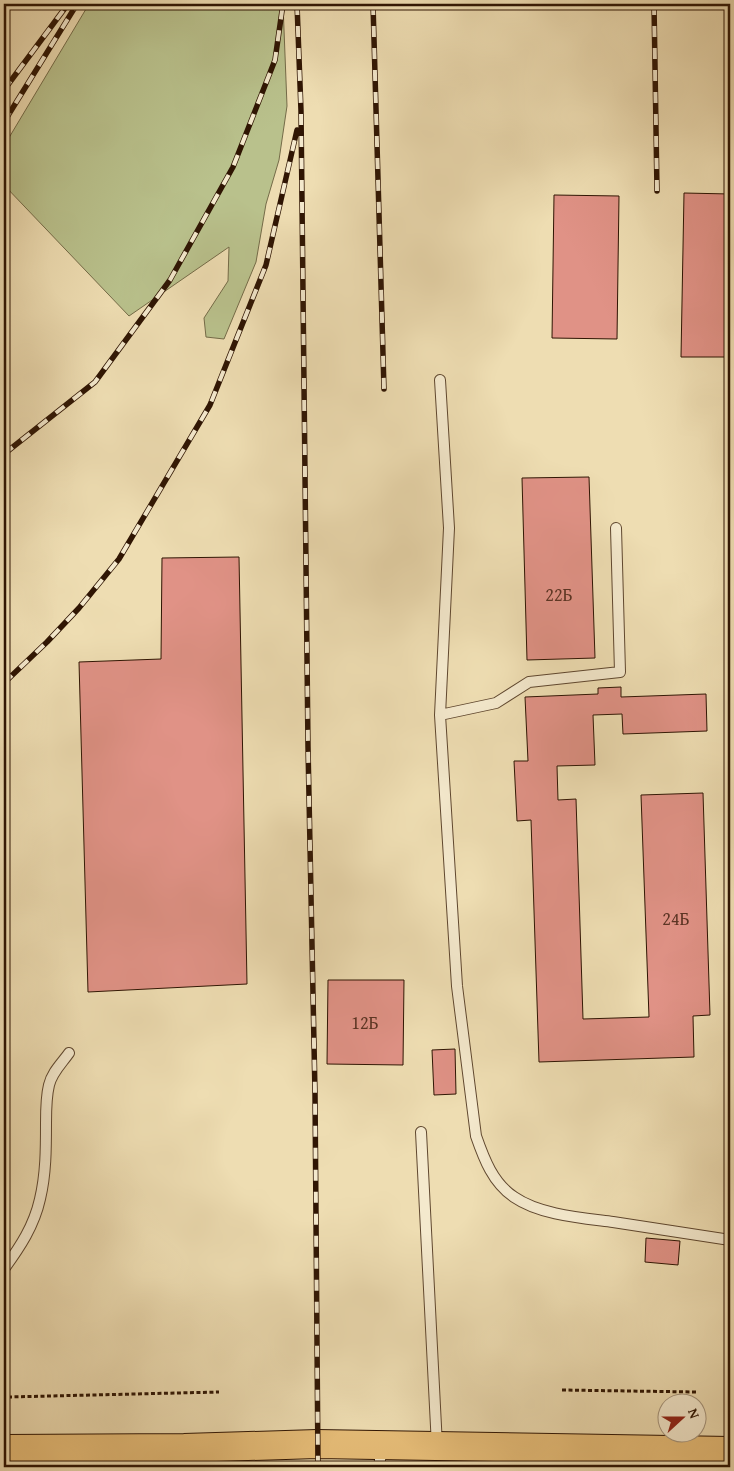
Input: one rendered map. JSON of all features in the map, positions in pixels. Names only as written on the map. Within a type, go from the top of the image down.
[{"type":"highway","points":[[4,1449],[183,1458],[317,1444],[380,1456],[437,1447],[730,1451]]},
{"type":"lane","points":[[440,380],[449,528],[440,715],[457,986],[476,1136],[491,1173],[513,1197],[531,1206],[560,1214],[730,1240]]},
{"type":"lane","points":[[440,715],[496,703],[529,682],[620,672],[616,528]]},
{"type":"lane","points":[[4,1269],[25,1238],[33,1222],[40,1199],[46,1158],[49,1084],[55,1071],[70,1053]]},
{"type":"lane","points":[[421,1132],[437,1447]]},
{"type":"path","points":[[562,1390],[696,1392]]},
{"type":"path","points":[[8,1397],[219,1392]]},
{"type":"green space","points":[[89,4],[283,4],[287,106],[279,160],[266,204],[256,262],[224,339],[206,337],[204,318],[228,281],[229,247],[129,316],[4,185],[4,146]]},
{"type":"building","points":[[684,193],[730,194],[730,357],[681,357]]},
{"type":"building","points":[[554,195],[619,196],[617,339],[552,338]]},
{"type":"building","points":[[589,477],[595,658],[527,660],[522,478]]},
{"type":"building","points":[[239,557],[247,984],[88,992],[79,662],[161,659],[162,558]]},
{"type":"building","points":[[621,687],[621,697],[706,694],[707,731],[623,734],[622,714],[593,715],[595,765],[557,766],[558,800],[576,799],[583,1019],[649,1017],[641,795],[703,793],[710,1015],[693,1016],[694,1057],[539,1062],[531,820],[517,821],[514,761],[528,761],[525,697],[598,694],[598,688]]},
{"type":"building","points":[[328,980],[404,980],[403,1065],[327,1064]]},
{"type":"building","points":[[455,1049],[456,1094],[434,1095],[432,1050]]},
{"type":"building","points":[[646,1238],[680,1241],[678,1265],[645,1262]]},
{"type":"railway","points":[[4,90],[68,4]]},
{"type":"railway","points":[[4,122],[77,4]]},
{"type":"railway","points":[[4,454],[95,382],[170,280],[233,167],[275,60],[283,4]]},
{"type":"railway","points":[[297,4],[301,111],[308,747],[315,1093],[318,1467]]},
{"type":"railway","points":[[373,4],[384,389]]},
{"type":"railway","points":[[654,4],[657,191]]},
{"type":"railway","points":[[4,683],[79,608],[119,559],[210,405],[266,265],[297,130]]}]
